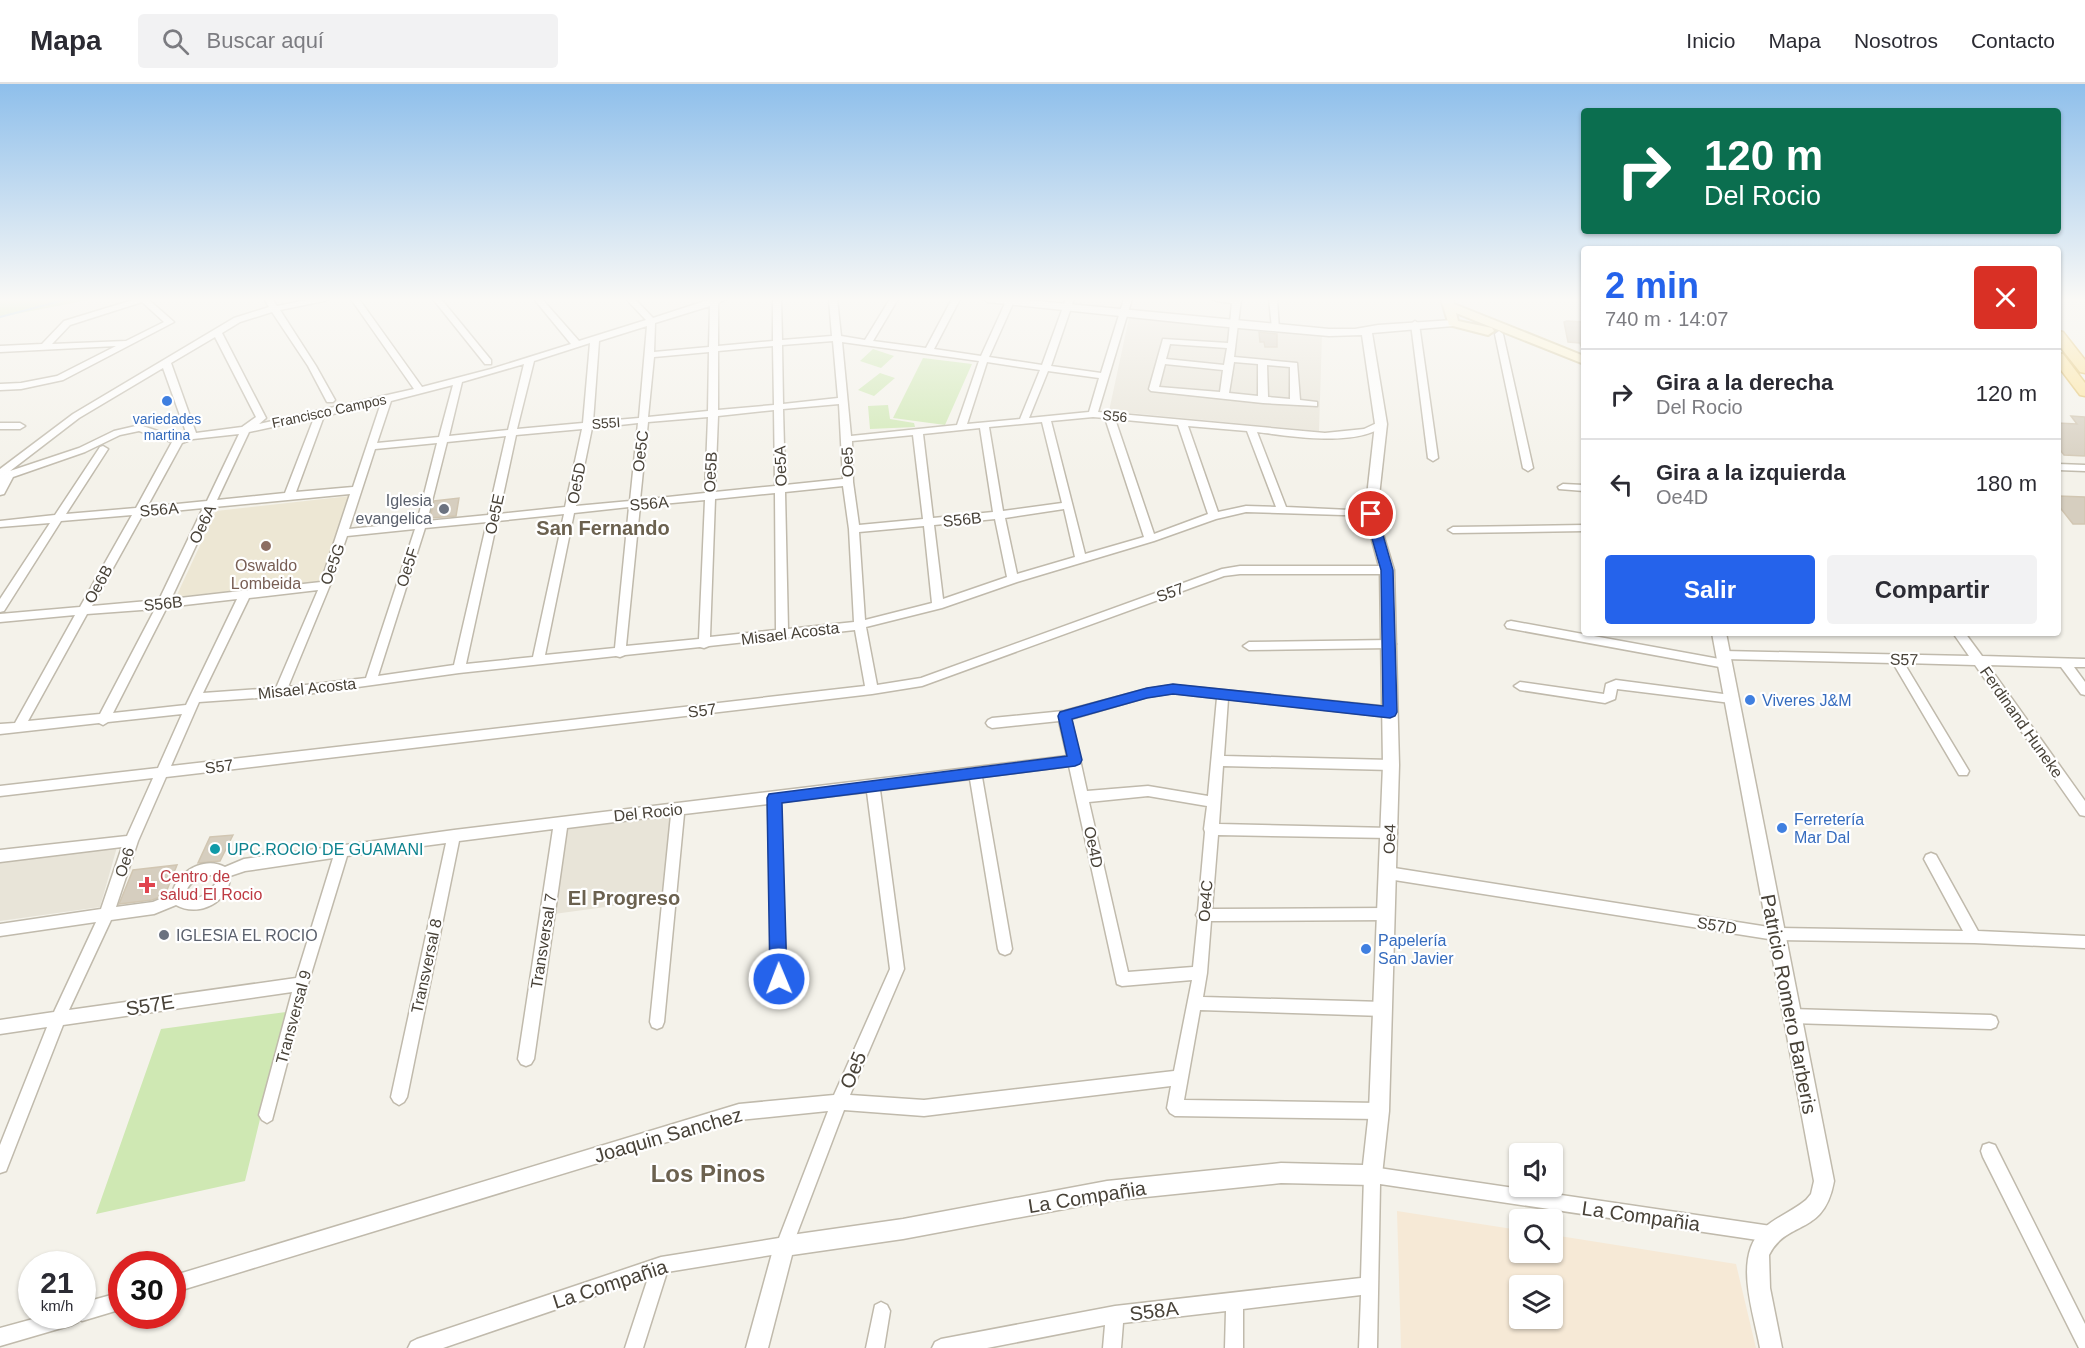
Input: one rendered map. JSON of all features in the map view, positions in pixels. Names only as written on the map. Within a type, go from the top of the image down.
[{"type":"main road","points":[[2061,361],[2085,392]]},
{"type":"street","points":[[0,387],[21,386],[57,379],[100,358]]},
{"type":"street","points":[[0,492],[3,477],[76,416],[174,358]]},
{"type":"street","name":"Oe6A","points":[[103,720],[163,604],[245,430],[261,418],[231,358]]},
{"type":"street","points":[[307,358],[330,400]]},
{"type":"street","points":[[398,358],[420,391]]},
{"type":"street","points":[[485,358],[488,362]]},
{"type":"street","name":"Francisco Campos","points":[[178,441],[192,436],[245,430],[387,399],[536,358]]},
{"type":"street","name":"Oe5D","points":[[538,660],[572,509],[588,424],[593,358]]},
{"type":"street","name":"Oe5C","points":[[620,653],[649,358]]},
{"type":"street","name":"Oe5B","points":[[704,644],[712,358]]},
{"type":"street","name":"Oe5A","points":[[776,358],[781,488],[782,634]]},
{"type":"street","name":"Oe5","points":[[837,358],[847,439],[848,482],[854,529],[860,625],[872,690]]},
{"type":"street","points":[[961,428],[984,358],[1104,375]]},
{"type":"street","points":[[1023,422],[1049,358]]},
{"type":"street","points":[[1093,414],[1110,358]]},
{"type":"street","points":[[1163,358],[1154,388],[1314,404]]},
{"type":"street","points":[[1224,396],[1229,358]]},
{"type":"street","name":"Oe4","points":[[1368,1348],[1372,1175],[1379,1111],[1391,765],[1387,570],[1371,514],[1381,424],[1371,358]]},
{"type":"street","points":[[1420,358],[1433,458]]},
{"type":"street","points":[[1503,358],[1528,468]]},
{"type":"street","name":"Oe5E","points":[[459,669],[530,360]]},
{"type":"street","points":[[1162,361],[1228,364],[1262,362],[1294,365],[1295,402]]},
{"type":"street","points":[[1262,362],[1263,400]]},
{"type":"street","points":[[166,363],[192,436]]},
{"type":"street","name":"Oe5F","points":[[370,682],[421,526],[458,381]]},
{"type":"street","name":"Oe5G","points":[[280,692],[344,533],[355,490],[387,399]]},
{"type":"street","name":"S55I","points":[[372,446],[841,401]]},
{"type":"street","points":[[290,497],[320,413]]},
{"type":"street","name":"S56","points":[[847,439],[1093,414],[1324,436],[1366,432],[1381,424]]},
{"type":"street","points":[[1109,416],[1150,539]]},
{"type":"street","points":[[1046,420],[1081,558]]},
{"type":"street","points":[[1182,423],[1214,516]]},
{"type":"street","points":[[0,426],[20,426]]},
{"type":"street","points":[[984,426],[999,515],[1013,579]]},
{"type":"street","points":[[3,477],[82,450],[117,433],[140,428],[178,441]]},
{"type":"street","points":[[1251,429],[1282,510]]},
{"type":"street","points":[[918,432],[938,605]]},
{"type":"street","name":"Oe6B","points":[[19,727],[178,441]]},
{"type":"street","points":[[0,608],[103,449]]},
{"type":"street","points":[[2061,467],[2085,468]]},
{"type":"street","name":"S56A","points":[[344,533],[572,509],[708,498],[848,482]]},
{"type":"street","points":[[1563,487],[1581,488]]},
{"type":"street","name":"S56A","points":[[0,524],[355,490]]},
{"type":"street","name":"S56B","points":[[854,529],[999,515],[1069,505]]},
{"type":"street","name":"Misael Acosta","points":[[0,729],[103,720],[192,704],[459,669],[704,644],[860,625],[938,605],[1013,579],[1150,539],[1214,516],[1246,509],[1371,514]]},
{"type":"street","points":[[1453,530],[1581,528]]},
{"type":"street","name":"S57","points":[[0,791],[872,690],[922,682],[1222,573],[1240,570],[1387,570]]},
{"type":"street","name":"S56B","points":[[0,618],[163,604],[325,585]]},
{"type":"street","name":"Oe6","points":[[6,1136],[106,916],[131,841],[192,704],[245,594]]},
{"type":"street","name":"S57","points":[[1511,625],[1724,659],[1896,659],[2085,663]]},
{"type":"street","name":"Patricio Romero Barberis","points":[[1720,636],[1824,1180],[1820,1199],[1811,1209],[1771,1234]]},
{"type":"street","name":"Ferdinand Huneke","points":[[1961,636],[2085,811]]},
{"type":"street","points":[[1249,646],[1390,644]]},
{"type":"street","points":[[1896,659],[1963,771]]},
{"type":"street","points":[[2065,663],[2085,691]]},
{"type":"street","points":[[1520,686],[1605,699],[1611,696],[1610,687],[1616,684],[1731,699]]},
{"type":"street","points":[[992,723],[1065,716],[1147,693],[1173,689],[1390,712]]},
{"type":"street","name":"Oe4C","points":[[1223,693],[1210,829],[1200,973],[1175,1108],[1379,1111]]},
{"type":"street","name":"Oe4D","points":[[1065,716],[1122,979],[1200,973]]},
{"type":"street","name":"Del Rocio","points":[[178,898],[178,891],[189,876],[209,868],[218,869],[223,873],[244,865],[454,835],[873,787],[1075,760]]},
{"type":"street","points":[[1217,762],[1391,765]]},
{"type":"street","points":[[975,774],[1005,949]]},
{"type":"street","name":"Oe5","points":[[757,1348],[784,1246],[839,1102],[897,969],[873,787]]},
{"type":"street","points":[[1083,796],[1148,791],[1213,802]]},
{"type":"street","points":[[774,798],[779,979]]},
{"type":"street","points":[[657,1022],[678,809]]},
{"type":"street","name":"Transversal 7","points":[[526,1059],[561,822]]},
{"type":"street","points":[[1210,829],[1390,833]]},
{"type":"street","name":"Transversal 8","points":[[399,1097],[454,835]]},
{"type":"street","points":[[0,856],[131,841]]},
{"type":"street","name":"Transversal 9","points":[[267,1115],[301,984],[342,850]]},
{"type":"street","points":[[1930,859],[1974,937]]},
{"type":"street","points":[[0,930],[154,908],[178,898],[183,904],[191,905],[212,898],[223,885],[223,873]]},
{"type":"street","name":"S57D","points":[[1388,873],[1775,934],[1974,937],[2085,942]]},
{"type":"street","points":[[1203,915],[1387,914]]},
{"type":"street","name":"S57E","points":[[0,1027],[301,984]]},
{"type":"street","points":[[1195,1003],[1383,1009]]},
{"type":"street","points":[[1791,1016],[1991,1022]]},
{"type":"street","name":"Joaquin Sanchez","points":[[186,1281],[739,1112],[839,1102],[924,1108],[1179,1077]]},
{"type":"street","points":[[0,1165],[6,1136]]},
{"type":"street","points":[[1989,1151],[2085,1342]]},
{"type":"street","name":"La Compañia","points":[[417,1348],[660,1265],[903,1229],[1107,1191],[1281,1173],[1372,1175],[1771,1234]]},
{"type":"street","points":[[1771,1234],[1759,1254],[1759,1274],[1771,1348]]},
{"type":"street","points":[[634,1348],[660,1265]]},
{"type":"street","name":"S58A","points":[[941,1348],[998,1342],[1115,1315],[1369,1286]]},
{"type":"street","points":[[1234,1348],[1235,1301]]},
{"type":"street","points":[[875,1348],[881,1311]]},
{"type":"street","points":[[1112,1348],[1115,1315]]},
{"type":"street","points":[[0,1337],[27,1329]]},
{"type":"shaded area","points":[[1120,358],[1321,358],[1319,431],[1109,411]]},
{"type":"shaded area","name":"Oswaldo Lombeida","points":[[350,496],[321,582],[176,597],[216,511]]},
{"type":"shaded area","points":[[671,814],[664,899],[554,914],[566,825]]},
{"type":"shaded area","points":[[117,847],[100,907],[0,921],[0,863]]},
{"type":"shaded area","points":[[1397,1211],[1509,1228],[1509,1263],[1563,1263],[1563,1237],[1736,1264],[1756,1348],[1401,1348]]},
{"type":"green space","points":[[863,358],[892,358],[881,368],[860,361]]},
{"type":"green space","points":[[923,358],[972,364],[945,425],[893,418]]},
{"type":"green space","points":[[880,373],[895,378],[874,396],[858,390]]},
{"type":"green space","points":[[888,405],[890,419],[914,423],[915,427],[870,429],[868,406]]},
{"type":"green space","points":[[286,1012],[245,1181],[96,1214],[161,1029]]},
{"type":"building","points":[[2071,416],[2085,417],[2085,456],[2064,455],[2061,451],[2061,423],[2077,424]]},
{"type":"building","points":[[2061,496],[2085,497],[2085,524],[2073,524],[2061,509]]},
{"type":"building","name":"Iglesia evangelica","points":[[459,498],[456,516],[430,518],[434,501]]},
{"type":"building","name":"UPC.ROCIO DE GUAMANI","points":[[233,835],[220,861],[198,863],[210,837]]},
{"type":"building","name":"Centro de salud El Rocio","points":[[177,865],[165,895],[152,900],[119,904],[133,870]]},
{"type":"place","name":"variedades martina","points":[[167,401]]},
{"type":"place","name":"Iglesia evangelica","points":[[444,509]]},
{"type":"place","name":"Oswaldo Lombeida","points":[[266,546]]},
{"type":"place","name":"Viveres J&M","points":[[1750,700]]},
{"type":"place","name":"Ferretería Mar Dal","points":[[1782,828]]},
{"type":"place","name":"UPC.ROCIO DE GUAMANI","points":[[215,849]]},
{"type":"place","name":"Centro de salud El Rocio","points":[[147,885]]},
{"type":"place","name":"IGLESIA EL ROCIO","points":[[164,935]]},
{"type":"place","name":"Papelería San Javier","points":[[1366,949]]},
{"type":"district","name":"San Fernando","points":[[603,528]]},
{"type":"district","name":"El Progreso","points":[[624,898]]},
{"type":"district","name":"Los Pinos","points":[[708,1174]]},
{"type":"route","points":[[779,979],[774,798],[1075,760],[1065,716],[1147,693],[1173,689],[1390,712],[1387,570],[1371,514]]}]
